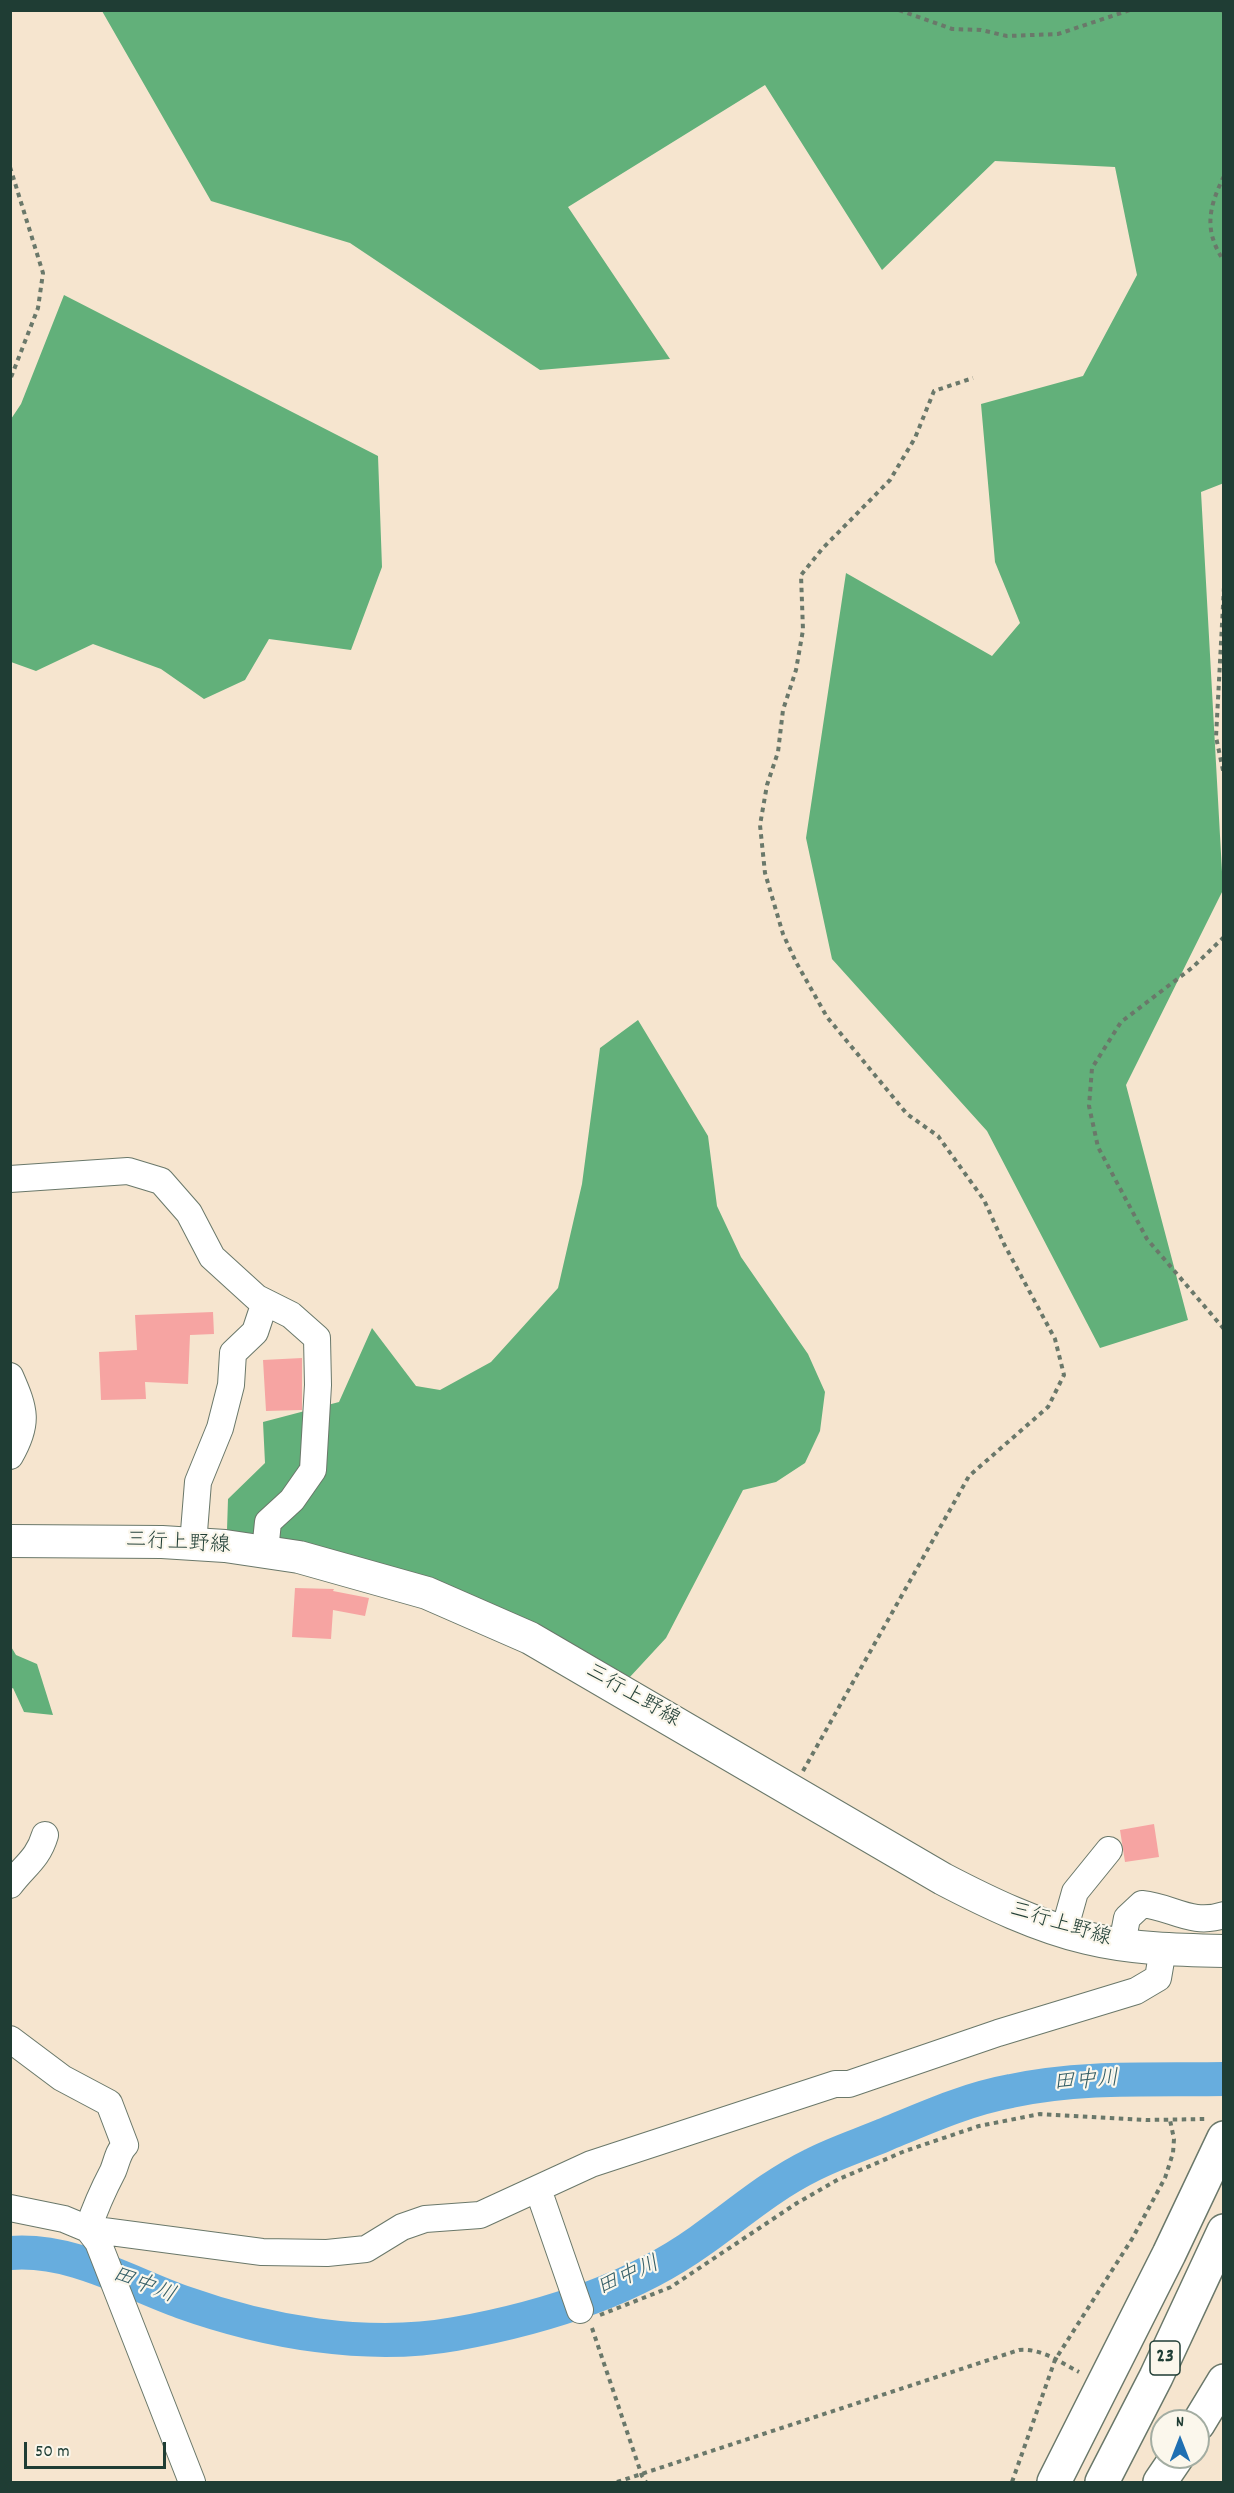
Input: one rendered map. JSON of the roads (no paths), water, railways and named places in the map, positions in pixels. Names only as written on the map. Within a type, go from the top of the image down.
[{"type":"highway","points":[[1054,2482],[1169,2254],[1219,2128]]},
{"type":"highway","name":"23","points":[[1102,2482],[1156,2377],[1224,2231]]},
{"type":"highway","points":[[1207,2409],[1224,2381]]},
{"type":"highway","points":[[1160,2482],[1169,2469]]},
{"type":"main road","name":"三行上野線","points":[[10,1541],[192,1544],[265,1551],[335,1567],[427,1593],[530,1638],[943,1879],[991,1904],[1086,1938],[1163,1950],[1224,1951]]},
{"type":"street","points":[[10,1179],[128,1171],[161,1181],[189,1213],[212,1257],[257,1298],[291,1315],[317,1338],[318,1385],[312,1470],[292,1500],[268,1522],[265,1551]]},
{"type":"street","points":[[192,1544],[198,1482],[220,1428],[231,1384],[233,1353],[255,1332],[265,1302]]},
{"type":"street","points":[[10,1376],[23,1403],[22,1436],[10,1456]]},
{"type":"street","points":[[10,1885],[34,1859],[41,1849],[45,1835]]},
{"type":"street","points":[[1064,1931],[1075,1892],[1109,1850]]},
{"type":"street","points":[[1122,1944],[1127,1918],[1142,1904],[1193,1919],[1211,1919],[1224,1915]]},
{"type":"street","points":[[10,2208],[64,2219],[93,2236],[262,2252],[327,2253],[366,2249],[389,2233],[426,2219],[480,2215],[591,2164],[835,2084],[849,2084],[998,2033],[1136,1991],[1158,1978],[1163,1950]]},
{"type":"street","points":[[10,2039],[62,2078],[109,2103],[125,2145],[101,2192],[93,2236],[192,2482]]},
{"type":"street","points":[[538,2189],[584,2315]]},
{"type":"waterway","name":"田中川","points":[[10,2253],[33,2253],[77,2261],[214,2313],[282,2330],[352,2339],[387,2340],[455,2334],[551,2311],[583,2301],[644,2275],[673,2259],[797,2173],[839,2153],[962,2104],[995,2094],[1064,2083],[1224,2079]]}]
